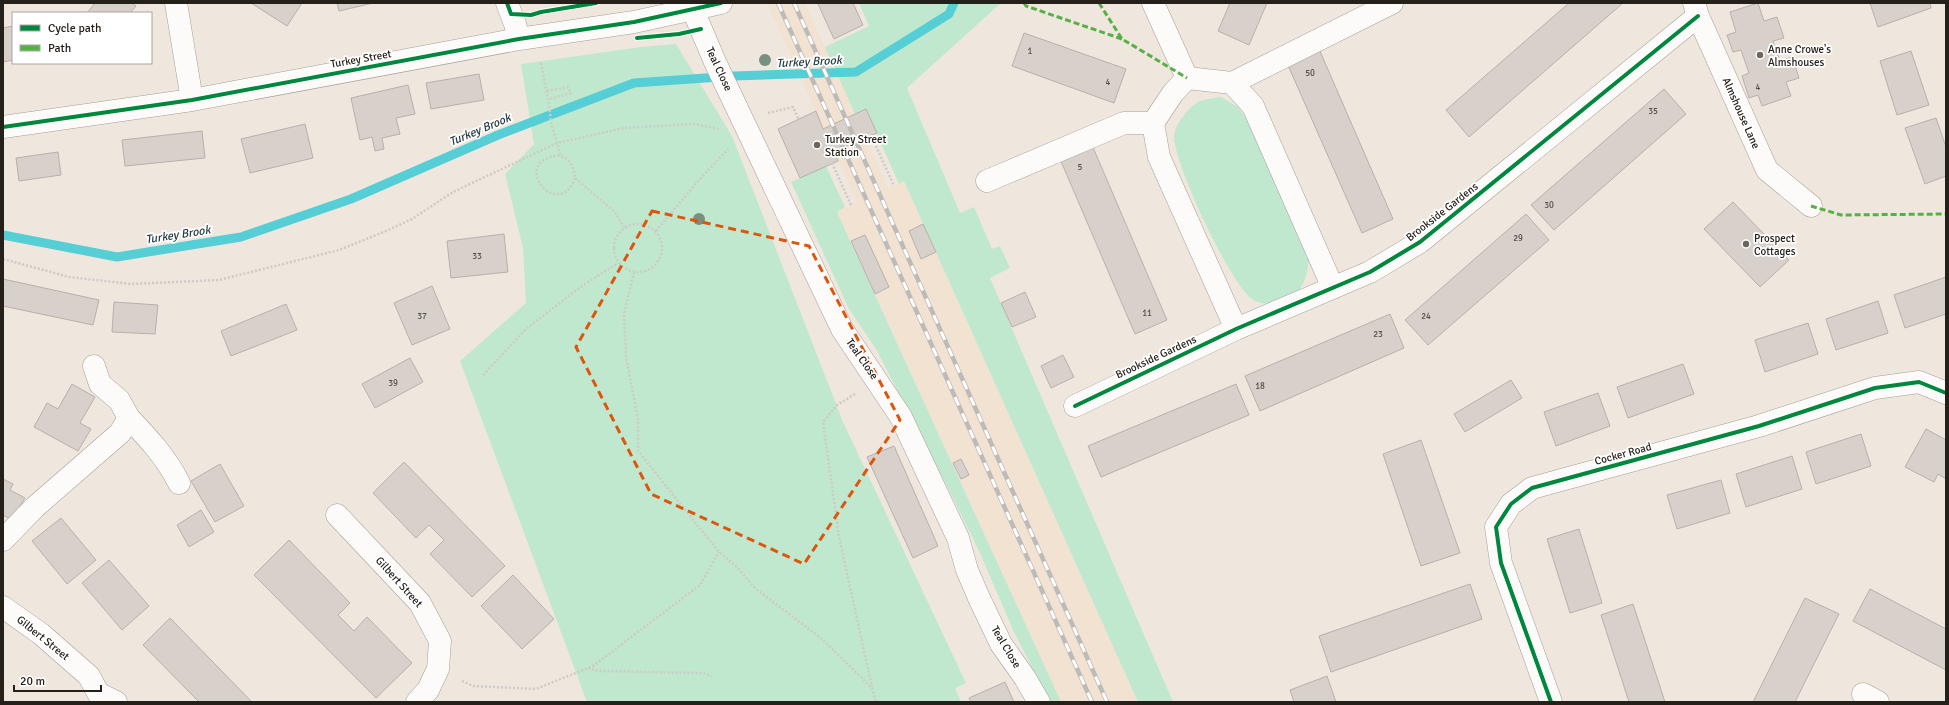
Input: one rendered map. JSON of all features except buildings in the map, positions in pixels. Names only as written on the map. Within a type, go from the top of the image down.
[{"type":"street","points":[[176,3],[192,100]]},
{"type":"street","points":[[507,3],[519,39]]},
{"type":"street","name":"Turkey Street","points":[[3,127],[192,100],[519,39],[634,22],[721,3]]},
{"type":"street","points":[[1153,3],[1187,78]]},
{"type":"street","points":[[1187,78],[1232,83],[1392,3]]},
{"type":"street","name":"Teal Close","points":[[693,10],[744,130],[842,329],[857,354],[878,381],[901,417],[958,538],[967,570],[1002,644],[1039,702]]},
{"type":"street","name":"Almshouse Lane","points":[[1696,10],[1767,170],[1811,206]]},
{"type":"street","name":"Brookside Gardens","points":[[1075,406],[1236,329],[1370,272],[1420,242],[1696,10]]},
{"type":"street","points":[[1187,78],[1173,94],[1153,123],[1159,157],[1236,329]]},
{"type":"street","points":[[1232,83],[1253,106],[1333,288]]},
{"type":"street","points":[[987,181],[1124,123],[1153,123]]},
{"type":"street","points":[[94,366],[100,384],[119,400],[129,418],[156,447],[180,483]]},
{"type":"street","name":"Cocker Road","points":[[1551,702],[1501,563],[1496,527],[1511,504],[1532,488],[1760,426],[1875,388],[1919,382],[1946,393]]},
{"type":"street","points":[[3,540],[35,507],[120,433],[129,418]]},
{"type":"street","name":"Gilbert Street","points":[[337,515],[420,603],[440,640],[438,669],[428,690],[417,702]]},
{"type":"street","name":"Gilbert Street","points":[[3,607],[41,634],[89,676],[103,699]]},
{"type":"path","points":[[540,57],[549,100],[551,123],[561,156]]},
{"type":"path","points":[[547,91],[568,87],[571,93],[549,100]]},
{"type":"path","points":[[766,113],[793,107],[799,120]]},
{"type":"path","points":[[3,259],[69,277],[131,284],[219,280],[339,250],[380,234],[412,218],[453,192],[557,143],[624,128],[695,124],[744,130]]},
{"type":"path","points":[[656,231],[744,130]]},
{"type":"path","points":[[871,135],[894,186]]},
{"type":"path","points":[[553,155],[561,156],[571,163],[574,168],[575,178],[572,185],[561,193],[551,193],[540,186],[537,178],[537,171],[540,164],[547,157],[553,155]]},
{"type":"path","points":[[832,163],[851,205]]},
{"type":"path","points":[[575,178],[615,212],[624,228]]},
{"type":"path","points":[[635,223],[646,225],[656,231],[662,243],[661,255],[652,268],[641,272],[634,272],[626,269],[618,263],[613,253],[614,241],[624,228],[635,223]]},
{"type":"path","points":[[483,375],[525,330],[579,288],[618,263]]},
{"type":"path","points":[[634,272],[624,314],[626,357],[638,419],[638,452],[719,552],[737,567],[755,588],[822,639],[872,688]]},
{"type":"path","points":[[876,702],[839,537],[823,422],[837,405],[878,381]]},
{"type":"path","points":[[438,669],[473,686],[536,689],[588,668],[661,616],[700,585],[719,552]]},
{"type":"path","points":[[588,668],[598,672],[702,673],[712,676]]},
{"type":"highlighted area","points":[[652,211],[809,246],[900,420],[804,564],[651,494],[576,347]]},
{"type":"shaded area","points":[[767,3],[805,3],[888,188],[904,181],[1138,702],[1061,702],[837,211],[857,202]]},
{"type":"green space","points":[[859,3],[1001,3],[907,88],[960,213],[974,207],[992,249],[1000,246],[1010,268],[990,278],[1173,702],[1138,702],[904,181],[899,184],[866,109],[855,114],[825,47],[869,26]]},
{"type":"green space","points":[[676,44],[732,136],[843,422],[966,683],[955,688],[961,702],[587,702],[460,361],[526,303],[523,248],[505,174],[534,144],[521,64],[641,47]]},
{"type":"green space","points":[[1221,97],[1238,107],[1252,127],[1309,259],[1304,282],[1293,296],[1284,302],[1267,304],[1255,301],[1245,292],[1219,251],[1183,172],[1174,137],[1179,122],[1187,111],[1196,103],[1207,99]]},
{"type":"green space","points":[[826,166],[845,207],[837,212],[1061,702],[1050,702],[1014,632],[979,551],[949,490],[876,349],[849,309],[791,182]]},
{"type":"waterway","name":"Turkey Brook","points":[[3,235],[117,257],[241,237],[351,199],[498,135],[634,83],[734,76],[856,72],[949,14],[954,3]]},
{"type":"railway","points":[[778,3],[1092,702]]},
{"type":"railway","points":[[794,3],[1107,702]]},
{"type":"marked path","points":[[1024,3],[1026,6],[1122,39]]},
{"type":"marked path","points":[[1099,3],[1122,39],[1187,78]]},
{"type":"marked path","points":[[1811,206],[1841,215],[1946,214]]},
{"type":"cycle path","points":[[507,3],[511,14],[531,15],[596,3]]},
{"type":"cycle path","points":[[3,127],[192,100],[519,39],[634,22],[721,3]]},
{"type":"cycle path","points":[[1075,406],[1236,329],[1370,272],[1420,242],[1698,16]]},
{"type":"cycle path","points":[[637,38],[679,34],[701,29]]},
{"type":"cycle path","points":[[1551,702],[1501,563],[1496,527],[1511,504],[1532,488],[1759,426],[1875,388],[1919,382],[1946,393]]},
{"type":"place","name":"Anne Crowe's Almshouses","points":[[1760,55]]},
{"type":"place","name":"Turkey Street Station","points":[[817,145]]},
{"type":"place","name":"Prospect Cottages","points":[[1746,244]]}]
